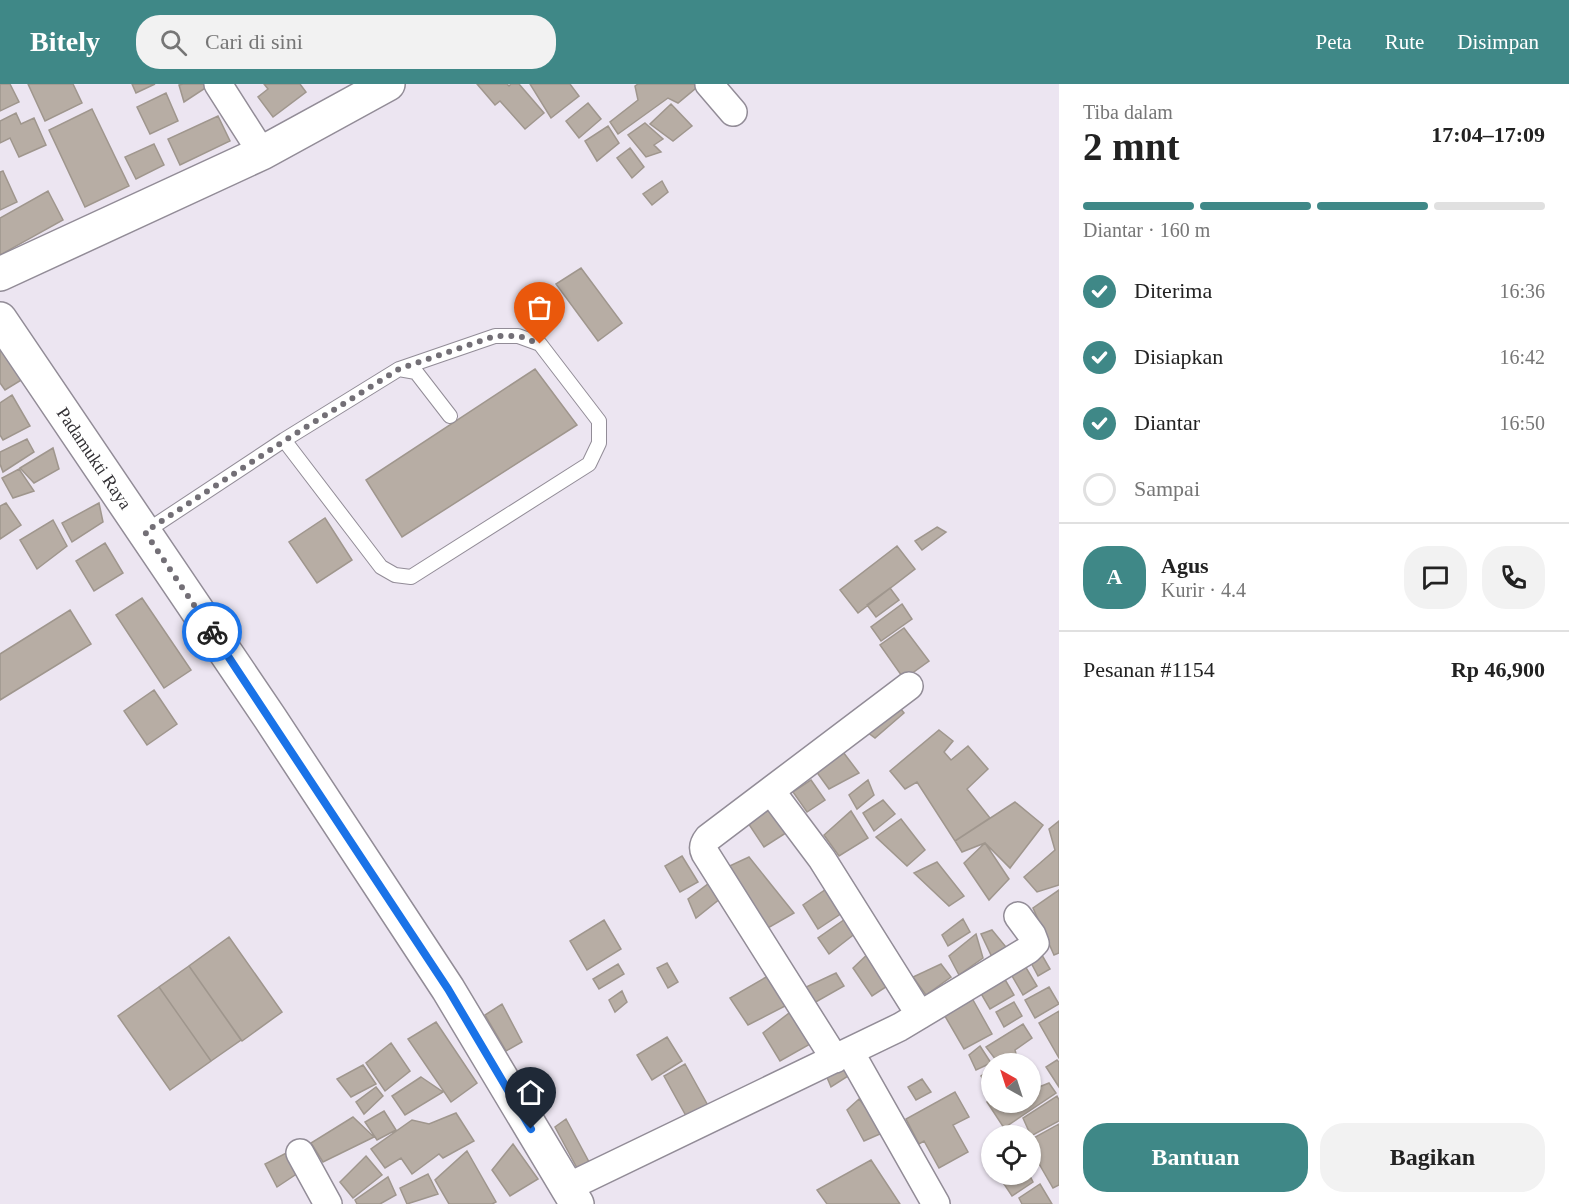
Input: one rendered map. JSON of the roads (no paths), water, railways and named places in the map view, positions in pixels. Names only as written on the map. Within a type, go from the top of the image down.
[{"type":"street","points":[[218,84],[262,153]]},
{"type":"street","points":[[0,274],[262,153],[388,84]]},
{"type":"street","points":[[709,84],[733,112]]},
{"type":"street","name":"Padamukti Raya","points":[[0,319],[145,532],[448,989],[572,1196]]},
{"type":"street","points":[[909,686],[708,838],[703,848],[843,1055],[936,1204]]},
{"type":"street","points":[[771,790],[822,859],[920,1015]]},
{"type":"street","points":[[572,1196],[900,1027],[1028,950],[1035,943],[1018,916]]},
{"type":"street","points":[[300,1153],[328,1204]]},
{"type":"lane","points":[[145,532],[284,441],[399,369],[495,336],[519,336],[540,344],[599,421],[599,443],[589,464],[411,576],[395,575],[381,567],[284,441]]},
{"type":"lane","points":[[399,369],[416,372],[450,416]]}]
